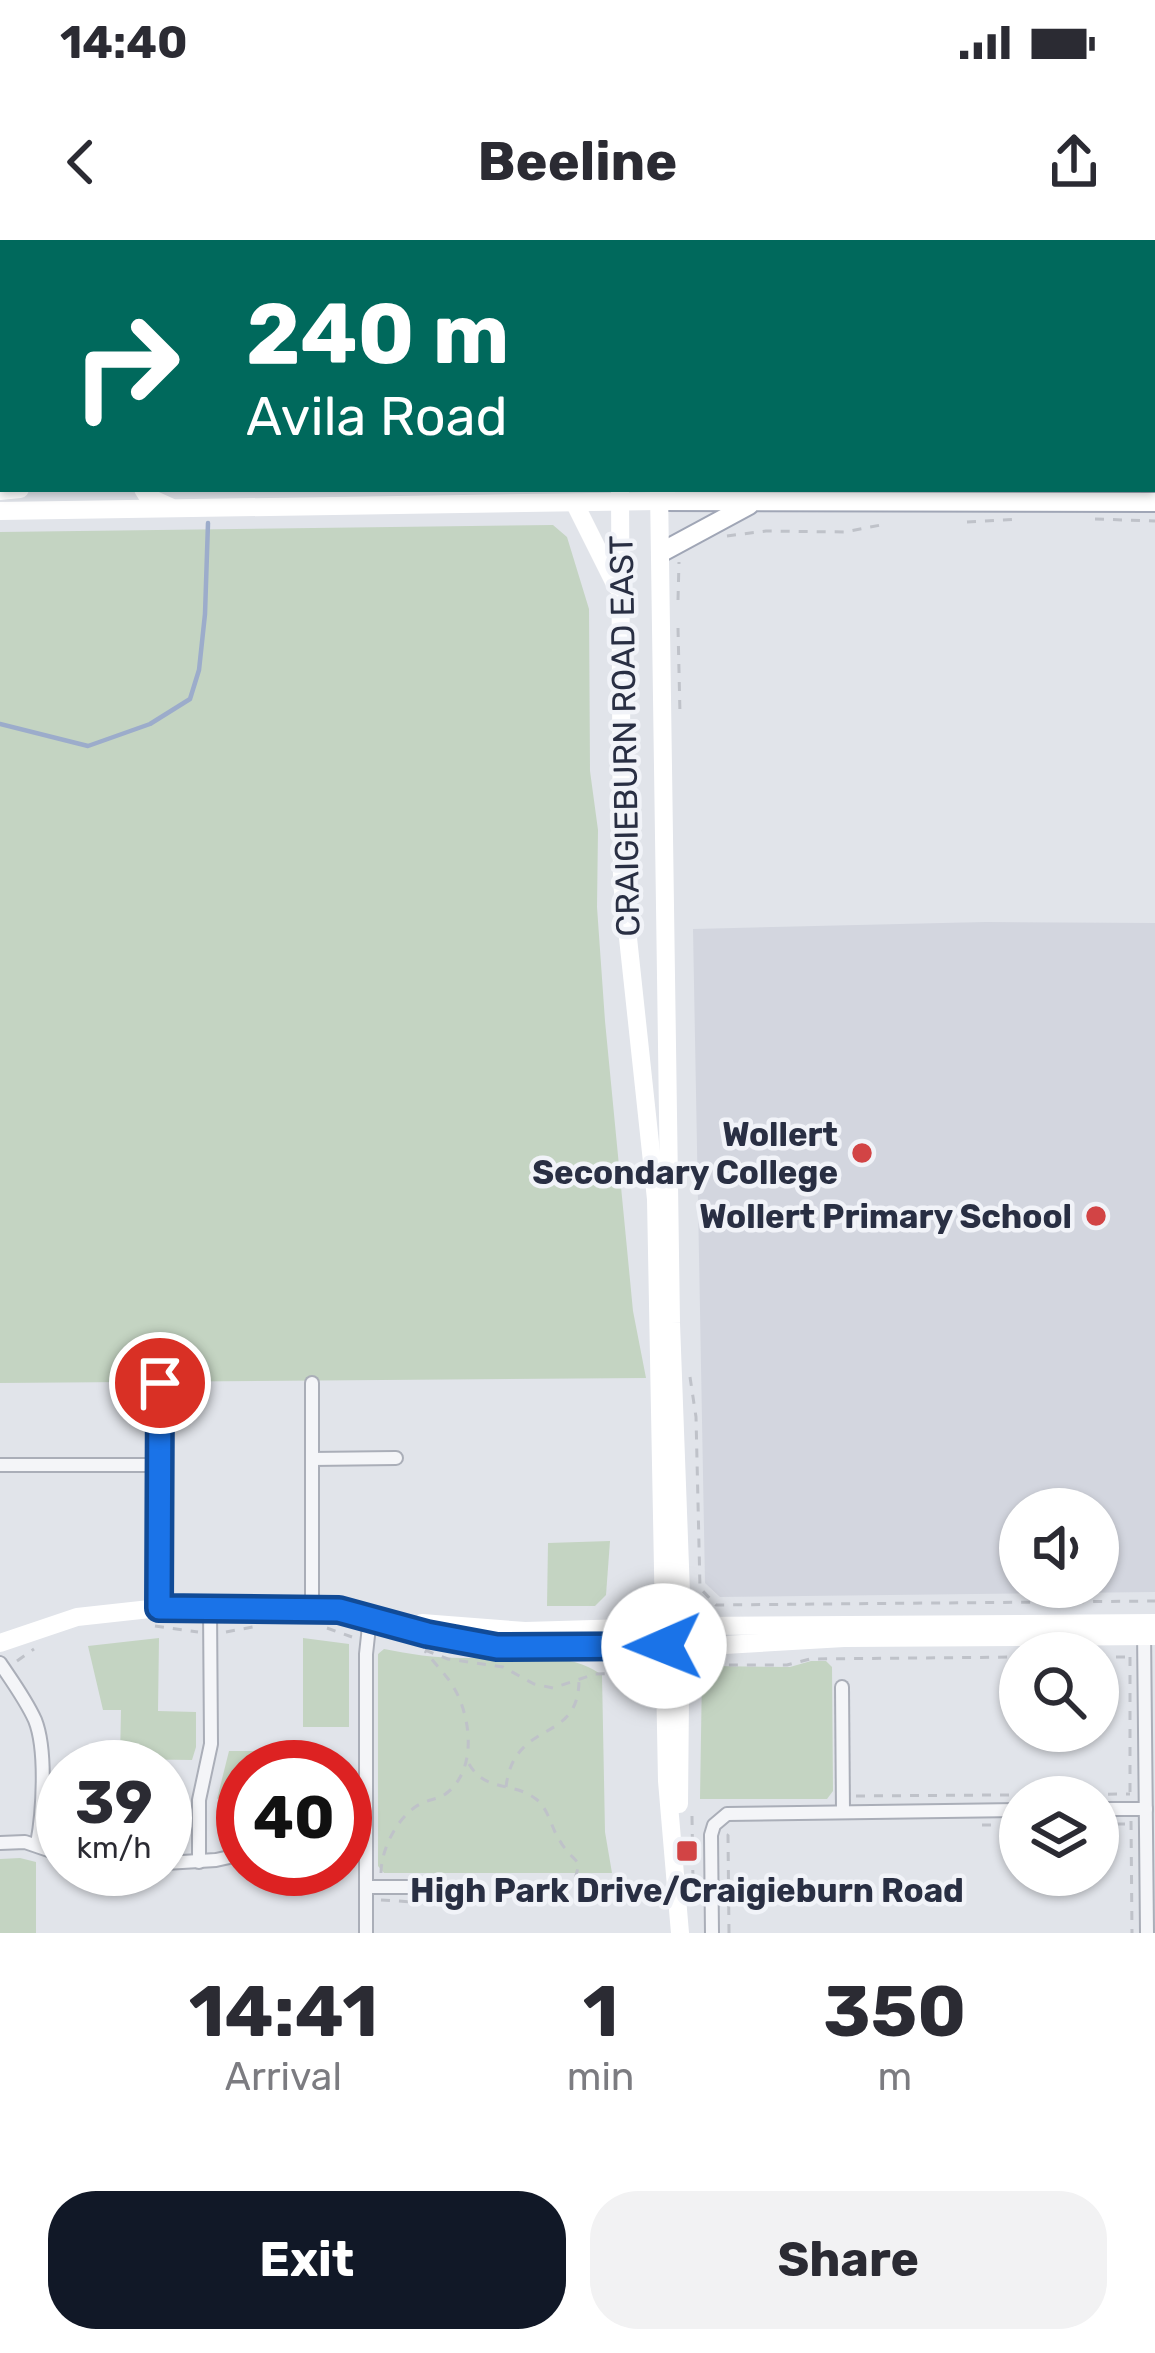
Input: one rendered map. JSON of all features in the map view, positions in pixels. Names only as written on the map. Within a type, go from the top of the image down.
[{"type":"main road","points":[[145,492],[174,509]]},
{"type":"main road","points":[[0,511],[575,504],[659,495],[753,503],[1155,502]]},
{"type":"main road","name":"CRAIGIEBURN ROAD EAST","points":[[659,495],[670,555],[672,1637],[664,1671],[667,1781],[680,1933]]},
{"type":"main road","name":"CRAIGIEBURN ROAD EAST","points":[[620,496],[622,882],[656,1199],[681,1779],[675,1844]]},
{"type":"main road","points":[[670,555],[753,503]]},
{"type":"main road","points":[[575,504],[620,593]]},
{"type":"main road","points":[[0,1643],[77,1617],[159,1608],[370,1617],[497,1647],[672,1637],[1149,1635]]},
{"type":"street","points":[[159,1608],[160,1383]]},
{"type":"street","points":[[312,1383],[316,1617]]},
{"type":"street","points":[[312,1459],[396,1458]]},
{"type":"street","points":[[0,1466],[160,1465]]},
{"type":"street","points":[[200,1862],[199,1800],[211,1744],[210,1608]]},
{"type":"street","points":[[366,1740],[370,1617]]},
{"type":"street","points":[[1147,1933],[1149,1635]]},
{"type":"street","points":[[2,1665],[32,1713],[39,1740]]},
{"type":"street","points":[[842,1688],[843,1811]]},
{"type":"street","points":[[1119,1809],[1146,1809]]},
{"type":"street","points":[[712,1933],[710,1835],[718,1820],[735,1812],[999,1810]]},
{"type":"street","points":[[0,1843],[36,1844]]},
{"type":"street","points":[[192,1862],[216,1859]]},
{"type":"street","points":[[366,1933],[372,1876]]},
{"type":"street","points":[[374,1887],[412,1886]]},
{"type":"path","points":[[968,522],[1025,519]]},
{"type":"path","points":[[1090,519],[1155,521]]},
{"type":"path","points":[[717,539],[766,531],[845,532],[886,524]]},
{"type":"path","points":[[670,555],[678,599]]},
{"type":"path","points":[[677,619],[679,730]]},
{"type":"path","points":[[688,1370],[696,1417],[700,1588],[716,1605],[1155,1601]]},
{"type":"path","points":[[316,1617],[366,1640]]},
{"type":"path","points":[[146,1626],[211,1632],[261,1626]]},
{"type":"path","points":[[1119,1648],[1149,1635]]},
{"type":"path","points":[[2,1665],[38,1647]]},
{"type":"path","points":[[413,1902],[381,1902],[374,1887],[381,1860],[398,1827],[417,1806],[447,1793],[467,1760],[458,1694],[424,1649],[448,1659],[503,1667],[542,1687],[553,1688],[595,1673],[664,1671]]},
{"type":"path","points":[[696,1694],[698,1672],[707,1665],[999,1657]]},
{"type":"path","points":[[506,1789],[519,1749],[560,1724],[573,1710],[578,1680]]},
{"type":"path","points":[[467,1760],[479,1779],[540,1802],[559,1840],[579,1864],[574,1883]]},
{"type":"path","points":[[692,1811],[694,1892]]},
{"type":"path","points":[[1119,1824],[1131,1824]]},
{"type":"path","points":[[976,1825],[999,1825]]},
{"type":"path","points":[[729,1933],[728,1835],[735,1827]]},
{"type":"shaded area","name":"Wollert Secondary College","points":[[1155,923],[1155,1592],[1119,1592],[1119,1488],[999,1488],[999,1594],[720,1597],[705,1583],[693,929]]},
{"type":"green space","points":[[553,525],[567,537],[589,609],[590,771],[598,830],[597,907],[605,1021],[633,1311],[646,1378],[0,1383],[0,532]]},
{"type":"green space","points":[[610,1541],[606,1595],[595,1606],[547,1606],[548,1543]]},
{"type":"green space","points":[[159,1638],[158,1711],[196,1712],[192,1760],[192,1740],[120,1740],[121,1710],[103,1710],[88,1646]]},
{"type":"green space","points":[[303,1638],[349,1644],[349,1727],[303,1727]]},
{"type":"green space","points":[[384,1649],[442,1657],[552,1658],[602,1675],[605,1832],[612,1873],[384,1873],[378,1866],[378,1654]]},
{"type":"green space","points":[[826,1661],[832,1667],[833,1791],[827,1799],[700,1799],[702,1673],[708,1666],[790,1667]]},
{"type":"green space","points":[[0,1859],[36,1862],[36,1933],[0,1933]]},
{"type":"waterway","points":[[0,724],[88,746],[150,724],[190,699],[199,670],[205,614],[208,523]]},
{"type":"place","name":"Wollert Secondary College","points":[[862,1153]]},
{"type":"place","name":"Wollert Primary School","points":[[1096,1216]]},
{"type":"place","name":"High Park Drive/Craigieburn Road","points":[[687,1851]]},
{"type":"route","points":[[160,1383],[159,1608],[339,1610],[497,1647],[664,1646]]}]
